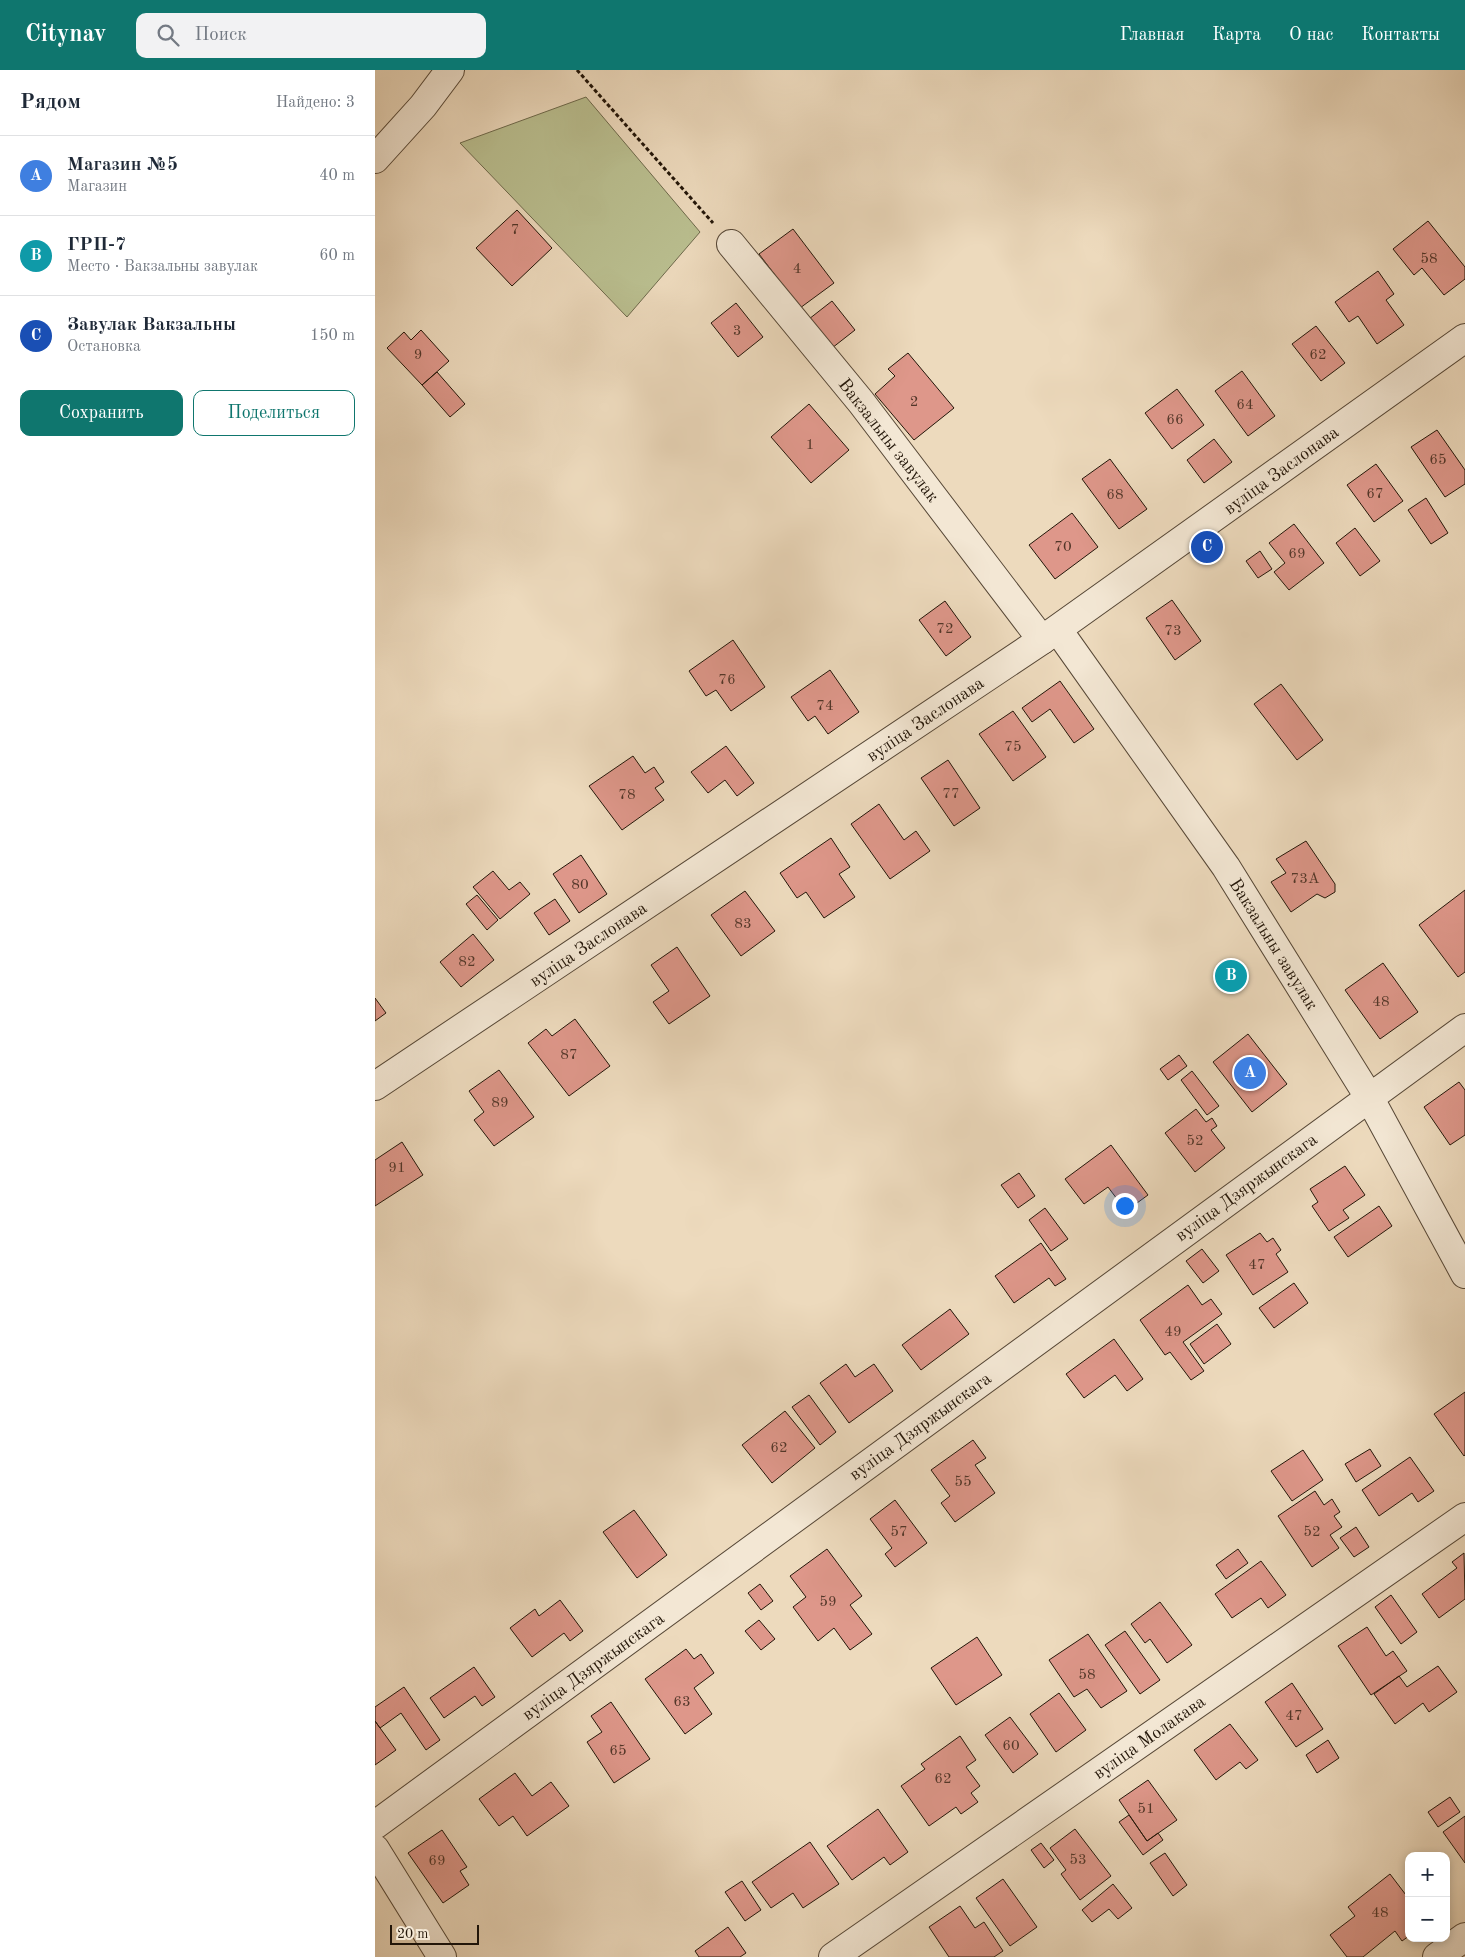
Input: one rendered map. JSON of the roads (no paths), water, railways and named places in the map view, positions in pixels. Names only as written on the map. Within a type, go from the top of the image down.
[{"type":"street","points":[[375,159],[423,106],[450,70]]},
{"type":"street","name":"Вакзальны завулак","points":[[731,244],[1050,635],[1226,867],[1369,1097],[1465,1274]]},
{"type":"street","name":"вуліца Заслонава","points":[[375,1086],[1050,635],[1465,338]]},
{"type":"street","name":"вуліца Дзяржынскага","points":[[375,1825],[1465,1028]]},
{"type":"street","name":"вуліца Молакава","points":[[833,1957],[1465,1517]]},
{"type":"street","points":[[375,1849],[442,1957]]},
{"type":"street","points":[[1437,1957],[1465,1937]]},
{"type":"place","name":"Завулак Вакзальны","points":[[1207,547]]},
{"type":"place","name":"ГРП-7","points":[[1231,976]]},
{"type":"place","name":"Магазин №5","points":[[1250,1073]]}]
